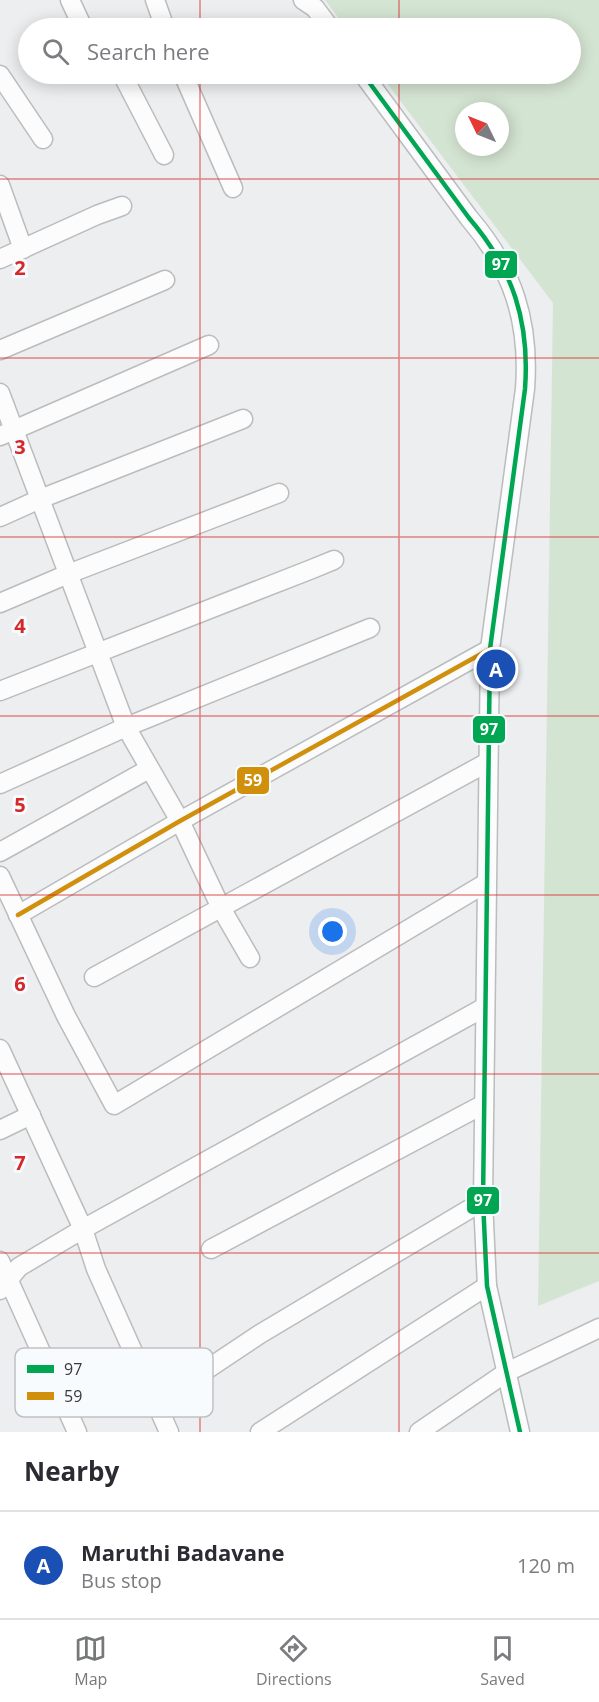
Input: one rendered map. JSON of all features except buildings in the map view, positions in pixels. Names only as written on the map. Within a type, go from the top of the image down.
[{"type":"street","points":[[70,0],[78,18]]},
{"type":"street","points":[[155,0],[161,18]]},
{"type":"street","points":[[303,0],[315,8],[322,18]]},
{"type":"street","points":[[0,75],[43,139]]},
{"type":"street","points":[[127,84],[164,155]]},
{"type":"street","points":[[187,84],[233,188]]},
{"type":"street","points":[[370,84],[486,238],[506,272],[519,310],[526,349],[525,379],[490,650],[483,1201],[487,1286],[520,1432]]},
{"type":"street","points":[[0,185],[23,249]]},
{"type":"street","points":[[0,259],[122,206]]},
{"type":"street","points":[[0,350],[165,280]]},
{"type":"street","points":[[7,433],[209,345]]},
{"type":"street","points":[[0,393],[7,433],[40,500],[126,727],[180,821],[222,908],[250,958]]},
{"type":"street","points":[[0,518],[243,419]]},
{"type":"street","points":[[0,603],[68,574],[279,493]]},
{"type":"street","points":[[0,691],[334,560]]},
{"type":"street","points":[[0,784],[126,727],[370,628]]},
{"type":"street","points":[[18,915],[180,821],[490,650]]},
{"type":"street","points":[[94,978],[488,762]]},
{"type":"street","points":[[0,852],[149,769]]},
{"type":"street","points":[[0,879],[66,1016],[114,1106],[486,883]]},
{"type":"street","points":[[4,1285],[19,1267],[83,1229],[485,1007]]},
{"type":"street","points":[[0,1049],[83,1229],[96,1269],[131,1348]]},
{"type":"street","points":[[211,1249],[484,1104]]},
{"type":"street","points":[[0,1130],[31,1114]]},
{"type":"street","points":[[213,1365],[260,1334],[483,1201]]},
{"type":"street","points":[[0,1261],[4,1285],[35,1348]]},
{"type":"street","points":[[260,1432],[487,1286]]},
{"type":"street","points":[[419,1432],[507,1372],[599,1328]]},
{"type":"street","points":[[70,1417],[77,1432]]},
{"type":"street","points":[[162,1417],[169,1432]]},
{"type":"green space","points":[[325,0],[599,0],[599,1281],[538,1306],[553,303],[388,84],[581,84],[581,18],[338,18]]},
{"type":"transit line","name":"97","points":[[370,84],[497,257],[515,298],[525,341],[525,389],[490,649],[483,1201],[487,1286],[520,1432]]},
{"type":"transit line","name":"59","points":[[18,915],[180,821],[490,649]]},
{"type":"place","name":"Maruthi Badavane","points":[[496,669]]}]
